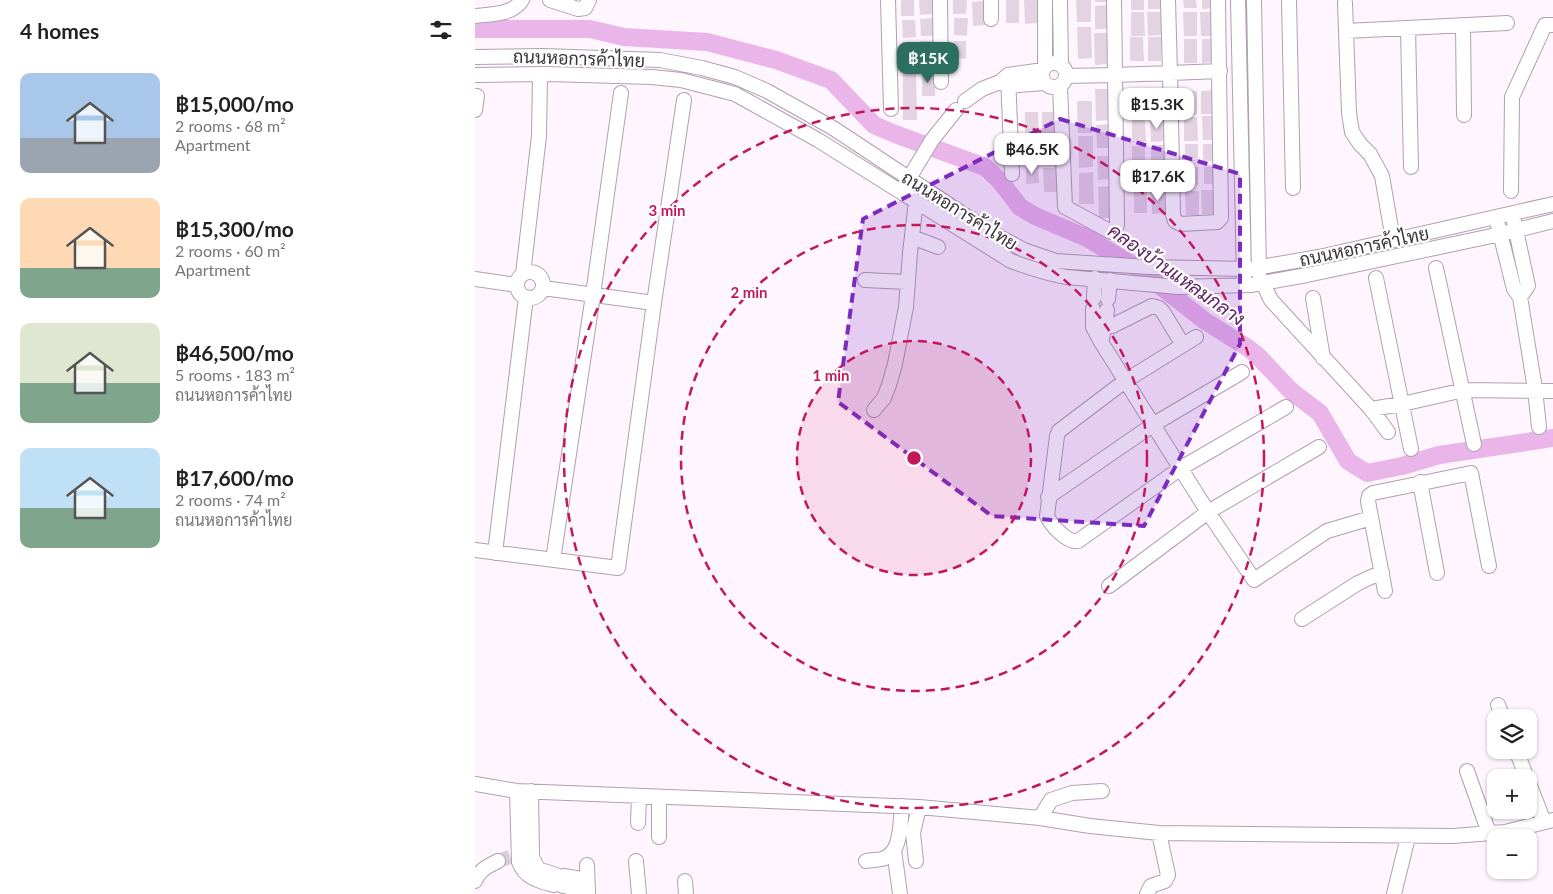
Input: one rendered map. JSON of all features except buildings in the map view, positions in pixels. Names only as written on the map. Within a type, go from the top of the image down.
[{"type":"street","points":[[475,16],[507,12],[519,5],[522,0]]},
{"type":"street","points":[[550,0],[578,9],[585,8],[589,0]]},
{"type":"street","points":[[888,0],[891,109]]},
{"type":"street","points":[[940,0],[941,82]]},
{"type":"street","points":[[991,0],[991,19]]},
{"type":"street","points":[[1045,0],[1044,73],[1051,87],[1062,76],[1220,71]]},
{"type":"street","points":[[1060,0],[1065,207],[1113,231],[1117,225],[1114,0]]},
{"type":"street","points":[[1168,0],[1173,215],[1175,221],[1181,224],[1217,222],[1221,218],[1218,0]]},
{"type":"street","points":[[1238,0],[1244,286]]},
{"type":"street","points":[[1253,0],[1258,267],[1261,284],[1271,300],[1371,409],[1388,432]]},
{"type":"street","points":[[1289,0],[1293,188]]},
{"type":"street","points":[[1345,1],[1349,114],[1352,132],[1370,154],[1382,176],[1393,240]]},
{"type":"street","points":[[1346,31],[1507,23]]},
{"type":"street","points":[[1463,25],[1464,115]]},
{"type":"street","points":[[1511,191],[1512,97],[1545,25],[1553,25]]},
{"type":"street","points":[[1408,28],[1411,166]]},
{"type":"street","name":"ถนนหอการค้าไทย","points":[[475,57],[543,56],[660,60],[703,68],[735,77],[767,91],[833,128],[990,232],[1024,250],[1056,261],[1144,267],[1243,269],[1319,257],[1553,204]]},
{"type":"street","points":[[901,192],[932,140],[961,106],[982,89],[1005,81],[1044,73],[1053,63],[1062,76]]},
{"type":"street","points":[[475,280],[524,277],[536,273],[542,280],[543,288],[535,297],[526,297],[520,292],[524,277],[543,130],[544,74]]},
{"type":"street","name":"ถนนหอการค้าไทย","points":[[475,76],[544,74],[652,76],[681,80],[735,94],[818,140],[1011,260],[1052,275],[1178,287],[1244,286],[1501,234],[1553,220]]},
{"type":"street","points":[[1005,81],[1012,174]]},
{"type":"street","points":[[553,560],[621,93]]},
{"type":"street","points":[[475,550],[618,568],[684,100]]},
{"type":"street","points":[[874,410],[884,398],[895,364],[906,307],[916,201]]},
{"type":"street","points":[[1513,214],[1528,286],[1520,296]]},
{"type":"street","points":[[1496,217],[1514,289],[1520,296],[1539,427]]},
{"type":"street","points":[[1242,226],[1257,224]]},
{"type":"street","points":[[912,237],[938,247]]},
{"type":"street","points":[[1133,283],[1144,267]]},
{"type":"street","points":[[1436,268],[1474,444]]},
{"type":"street","points":[[1095,278],[1093,303],[1101,342],[1254,580],[1327,531],[1371,518]]},
{"type":"street","points":[[1376,278],[1411,449]]},
{"type":"street","points":[[865,280],[907,282]]},
{"type":"street","points":[[1099,327],[1108,304],[1110,280]]},
{"type":"street","points":[[543,288],[654,303]]},
{"type":"street","points":[[495,553],[526,297]]},
{"type":"street","points":[[1313,298],[1323,358]]},
{"type":"street","points":[[1099,327],[1117,324],[1155,306],[1163,312],[1183,345]]},
{"type":"street","points":[[1196,338],[1125,381],[1059,431],[1048,497],[1047,516],[1068,539],[1073,542],[1078,541],[1181,468],[1286,407]]},
{"type":"street","points":[[1048,497],[1154,424],[1242,372]]},
{"type":"street","points":[[1371,409],[1463,390],[1535,389],[1553,391]]},
{"type":"street","points":[[1109,586],[1209,512],[1319,447]]},
{"type":"street","points":[[1385,591],[1368,501],[1369,496],[1373,493],[1471,473],[1489,566]]},
{"type":"street","points":[[1420,482],[1437,573]]},
{"type":"street","points":[[1302,619],[1357,583],[1382,572]]},
{"type":"street","points":[[1467,771],[1488,829]]},
{"type":"street","points":[[475,784],[524,791],[919,807],[1041,818],[1090,826],[1159,832],[1408,836],[1453,836],[1487,833]]},
{"type":"street","points":[[524,791],[501,867],[538,869],[559,881],[588,888],[587,865]]},
{"type":"street","points":[[1041,818],[1051,800],[1072,793],[1102,791]]},
{"type":"street","points":[[638,823],[639,796]]},
{"type":"street","points":[[659,797],[659,837]]},
{"type":"street","points":[[1517,829],[1549,821],[1537,798]]},
{"type":"street","points":[[866,861],[883,859],[894,850],[897,844],[902,806]]},
{"type":"street","points":[[915,861],[913,833],[919,807]]},
{"type":"street","points":[[1147,894],[1151,886],[1165,881],[1168,875],[1159,832]]},
{"type":"street","points":[[1394,894],[1408,836]]},
{"type":"street","points":[[894,850],[900,894]]},
{"type":"street","points":[[636,861],[639,894]]},
{"type":"highlighted area","points":[[1060,119],[1240,174],[1240,344],[1144,526],[992,516],[838,402],[863,219]]},
{"type":"waterway","name":"คลองบ้านแหลมกลาง","points":[[475,29],[590,29],[624,37],[707,42],[776,60],[831,80],[874,125],[985,167],[1000,181],[1020,207],[1035,216],[1087,238],[1136,267],[1205,321],[1248,348],[1291,391],[1320,413],[1348,461],[1367,473],[1402,466],[1439,455],[1553,438]]},
{"type":"tunnel","points":[[498,861],[510,857]]}]
